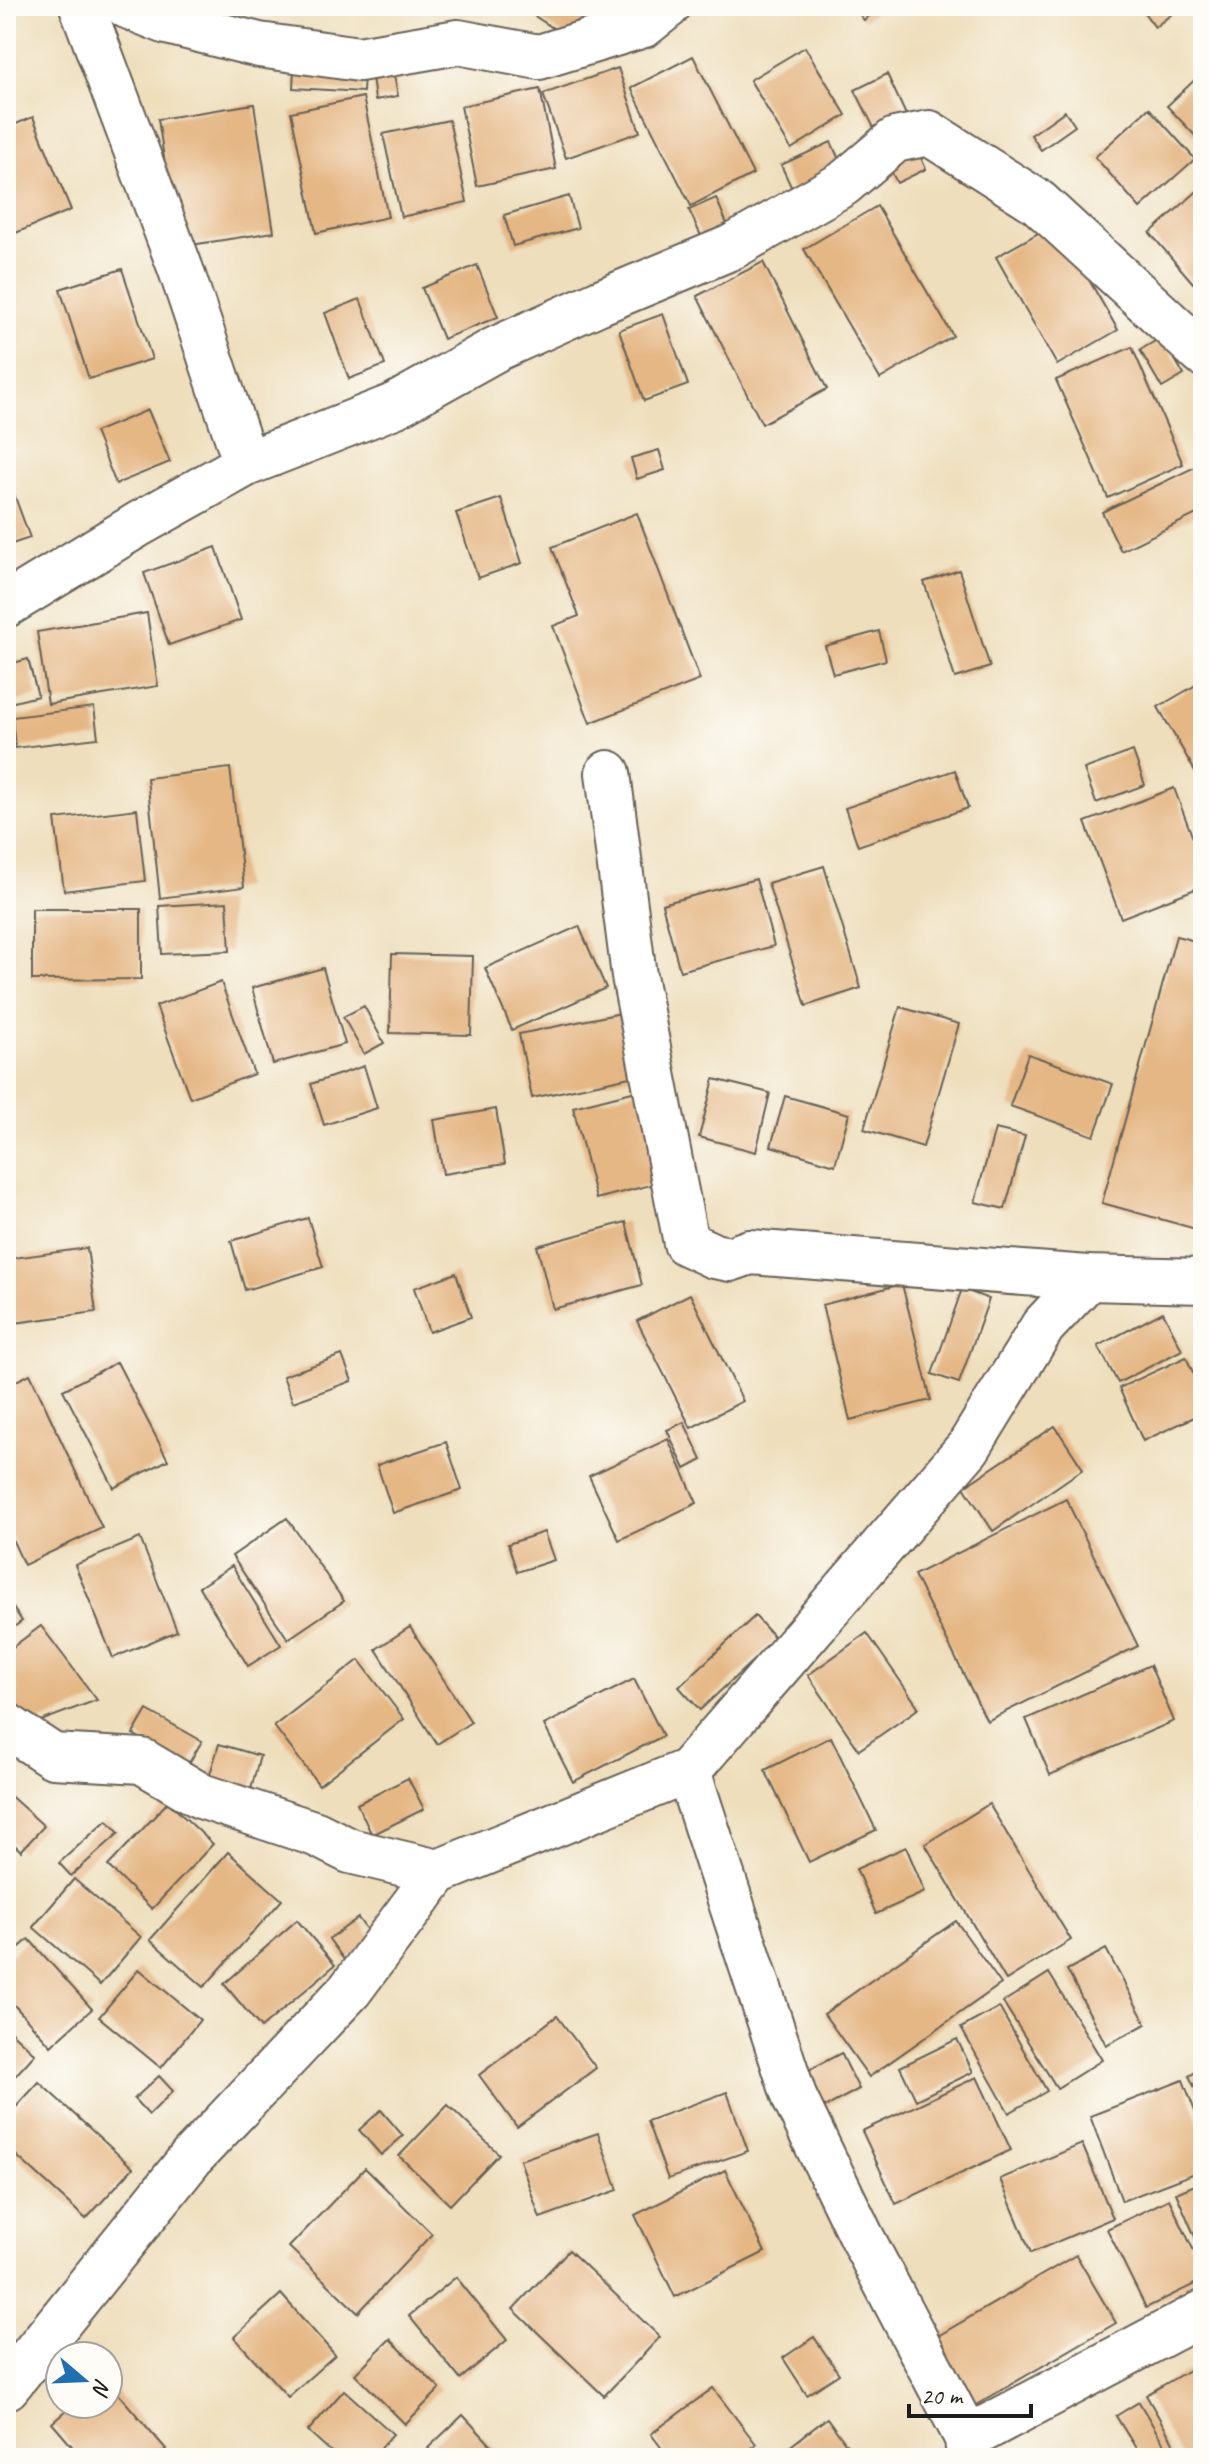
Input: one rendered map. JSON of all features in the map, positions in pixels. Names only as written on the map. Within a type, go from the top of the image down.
[{"type":"street","points":[[82,6],[181,270],[246,464]]},
{"type":"street","points":[[127,6],[167,22],[259,45],[359,59],[458,42],[539,57],[644,25],[668,6]]},
{"type":"street","points":[[6,605],[139,524],[246,464],[394,406],[496,349],[732,247],[843,184],[895,140],[929,133],[1038,202],[1203,354]]},
{"type":"street","points":[[608,773],[634,976],[686,1243],[714,1256],[730,1259],[750,1252],[1088,1278],[1203,1281]]},
{"type":"street","points":[[7,2387],[191,2158],[350,1990],[438,1872],[688,1771],[968,1448],[1043,1326],[1088,1278]]},
{"type":"street","points":[[6,1725],[53,1756],[142,1761],[201,1796],[316,1834],[350,1851],[438,1872]]},
{"type":"street","points":[[688,1771],[795,2099],[968,2448],[1203,2313]]},
{"type":"building","points":[[519,6],[598,6],[575,42]]},
{"type":"building","points":[[853,6],[882,6],[864,20]]},
{"type":"building","points":[[1139,6],[1182,6],[1155,27]]},
{"type":"building","points":[[805,47],[846,115],[791,149],[750,80]]},
{"type":"building","points":[[693,56],[753,174],[691,206],[631,88]]},
{"type":"building","points":[[618,68],[640,132],[566,158],[543,94]]},
{"type":"building","points":[[294,69],[364,73],[363,92],[293,88]]},
{"type":"building","points":[[1203,72],[1203,144],[1167,106]]},
{"type":"building","points":[[394,74],[398,96],[375,100],[372,77]]},
{"type":"building","points":[[887,74],[907,117],[876,132],[855,90]]},
{"type":"building","points":[[540,89],[556,169],[477,186],[461,106]]},
{"type":"building","points":[[363,97],[388,217],[316,233],[291,112]]},
{"type":"building","points":[[254,104],[274,232],[178,247],[158,119]]},
{"type":"building","points":[[1149,108],[1195,159],[1140,208],[1095,157]]},
{"type":"building","points":[[1065,111],[1075,126],[1041,150],[1031,135]]},
{"type":"building","points":[[33,117],[71,210],[6,237],[6,128]]},
{"type":"building","points":[[449,120],[467,202],[401,217],[383,134]]},
{"type":"building","points":[[831,142],[843,168],[793,191],[781,165]]},
{"type":"building","points":[[916,147],[926,169],[897,183],[886,161]]},
{"type":"building","points":[[1203,186],[1203,274],[1193,283],[1150,233]]},
{"type":"building","points":[[569,196],[578,228],[513,246],[504,215]]},
{"type":"building","points":[[716,198],[728,226],[702,238],[689,210]]},
{"type":"building","points":[[877,206],[953,336],[880,379],[804,249]]},
{"type":"building","points":[[1056,223],[1118,330],[1057,365],[996,257]]},
{"type":"building","points":[[763,262],[827,389],[762,424],[697,296]]},
{"type":"building","points":[[477,265],[498,317],[443,339],[422,288]]},
{"type":"building","points":[[122,269],[152,359],[89,379],[60,289]]},
{"type":"building","points":[[360,299],[385,365],[349,379],[325,313]]},
{"type":"building","points":[[663,314],[688,385],[644,401],[619,330]]},
{"type":"building","points":[[1162,337],[1184,375],[1162,388],[1140,350]]},
{"type":"building","points":[[1132,347],[1183,464],[1108,498],[1056,380]]},
{"type":"building","points":[[148,410],[170,462],[116,484],[95,432]]},
{"type":"building","points":[[659,450],[665,470],[637,479],[631,458]]},
{"type":"building","points":[[1203,463],[1203,511],[1121,551],[1102,512]]},
{"type":"building","points":[[6,472],[30,538],[6,546]]},
{"type":"building","points":[[501,498],[522,563],[478,578],[456,513]]},
{"type":"building","points":[[637,513],[700,680],[590,723],[553,626],[579,616],[552,547]]},
{"type":"building","points":[[216,547],[241,620],[169,645],[144,573]]},
{"type":"building","points":[[959,570],[990,667],[955,678],[924,582]]},
{"type":"building","points":[[147,613],[158,686],[48,704],[37,632]]},
{"type":"building","points":[[879,631],[886,660],[833,674],[825,646]]},
{"type":"building","points":[[28,659],[38,696],[6,704],[6,665]]},
{"type":"building","points":[[1203,681],[1203,785],[1158,707]]},
{"type":"building","points":[[94,707],[98,738],[15,748],[12,717]]},
{"type":"building","points":[[1133,751],[1145,785],[1096,803],[1084,769]]},
{"type":"building","points":[[230,768],[244,887],[160,898],[147,778]]},
{"type":"building","points":[[955,770],[968,808],[858,846],[845,808]]},
{"type":"building","points":[[1174,788],[1203,865],[1203,886],[1121,918],[1085,822]]},
{"type":"building","points":[[137,809],[145,881],[64,891],[55,819]]},
{"type":"building","points":[[824,866],[861,988],[806,1006],[768,883]]},
{"type":"building","points":[[756,879],[774,946],[680,971],[662,904]]},
{"type":"building","points":[[227,902],[230,951],[162,954],[159,906]]},
{"type":"building","points":[[32,909],[141,909],[141,979],[32,980]]},
{"type":"building","points":[[579,926],[606,988],[512,1030],[485,968]]},
{"type":"building","points":[[1176,936],[1203,943],[1203,1231],[1102,1203]]},
{"type":"building","points":[[392,954],[473,956],[471,1035],[390,1033]]},
{"type":"building","points":[[323,968],[345,1044],[273,1064],[252,988]]},
{"type":"building","points":[[221,982],[254,1074],[190,1098],[156,1006]]},
{"type":"building","points":[[364,1006],[384,1043],[364,1054],[343,1017]]},
{"type":"building","points":[[900,1007],[959,1024],[923,1147],[864,1129]]},
{"type":"building","points":[[631,1011],[644,1074],[532,1098],[519,1034]]},
{"type":"building","points":[[1028,1054],[1113,1084],[1094,1136],[1010,1106]]},
{"type":"building","points":[[364,1066],[377,1108],[324,1125],[311,1084]]},
{"type":"building","points":[[714,1079],[770,1093],[756,1152],[699,1137]]},
{"type":"building","points":[[648,1088],[670,1180],[596,1199],[573,1107]]},
{"type":"building","points":[[785,1096],[849,1114],[835,1165],[771,1146]]},
{"type":"building","points":[[496,1109],[505,1164],[443,1174],[434,1120]]},
{"type":"building","points":[[995,1129],[1025,1136],[1005,1209],[975,1202]]},
{"type":"building","points":[[308,1218],[323,1267],[245,1290],[231,1241]]},
{"type":"building","points":[[626,1222],[642,1285],[553,1309],[537,1246]]},
{"type":"building","points":[[87,1248],[96,1312],[7,1324],[6,1259]]},
{"type":"building","points":[[456,1273],[471,1317],[429,1332],[414,1288]]},
{"type":"building","points":[[902,1284],[931,1400],[850,1420],[822,1305]]},
{"type":"building","points":[[962,1289],[989,1299],[959,1383],[932,1374]]},
{"type":"building","points":[[690,1294],[743,1401],[691,1428],[637,1321]]},
{"type":"building","points":[[1163,1312],[1182,1350],[1118,1383],[1098,1346]]},
{"type":"building","points":[[342,1355],[352,1381],[293,1402],[283,1376]]},
{"type":"building","points":[[1186,1357],[1203,1395],[1203,1413],[1143,1441],[1119,1388]]},
{"type":"building","points":[[117,1362],[168,1460],[114,1488],[63,1390]]},
{"type":"building","points":[[30,1374],[102,1528],[24,1565],[6,1526],[6,1386]]},
{"type":"building","points":[[684,1422],[702,1460],[685,1469],[667,1430]]},
{"type":"building","points":[[1055,1426],[1083,1469],[993,1531],[964,1487]]},
{"type":"building","points":[[668,1439],[697,1503],[619,1540],[589,1476]]},
{"type":"building","points":[[446,1442],[462,1490],[393,1513],[377,1465]]},
{"type":"building","points":[[1066,1499],[1138,1646],[987,1721],[914,1575]]},
{"type":"building","points":[[287,1518],[344,1601],[288,1639],[232,1556]]},
{"type":"building","points":[[544,1532],[554,1560],[517,1572],[508,1544]]},
{"type":"building","points":[[140,1538],[177,1631],[113,1658],[75,1565]]},
{"type":"building","points":[[232,1566],[281,1645],[248,1666],[199,1587]]},
{"type":"building","points":[[6,1598],[22,1621],[6,1633]]},
{"type":"building","points":[[755,1616],[776,1639],[700,1710],[679,1687]]},
{"type":"building","points":[[41,1626],[97,1700],[33,1724],[6,1707],[6,1652]]},
{"type":"building","points":[[410,1627],[471,1722],[437,1744],[376,1649]]},
{"type":"building","points":[[867,1633],[919,1708],[859,1750],[808,1675]]},
{"type":"building","points":[[359,1660],[404,1719],[319,1785],[274,1726]]},
{"type":"building","points":[[1150,1665],[1174,1721],[1050,1775],[1026,1719]]},
{"type":"building","points":[[634,1679],[663,1736],[573,1782],[544,1725]]},
{"type":"building","points":[[147,1710],[202,1741],[188,1765],[133,1734]]},
{"type":"building","points":[[831,1737],[876,1830],[809,1862],[765,1770]]},
{"type":"building","points":[[219,1744],[260,1756],[250,1793],[208,1781]]},
{"type":"building","points":[[408,1778],[424,1809],[372,1835],[357,1804]]},
{"type":"building","points":[[6,1792],[44,1826],[21,1851],[6,1837]]},
{"type":"building","points":[[168,1802],[213,1844],[152,1909],[108,1866]]},
{"type":"building","points":[[989,1804],[1071,1940],[1006,1980],[925,1844]]},
{"type":"building","points":[[107,1820],[119,1833],[71,1876],[59,1863]]},
{"type":"building","points":[[906,1847],[925,1892],[876,1914],[856,1869]]},
{"type":"building","points":[[228,1852],[282,1900],[204,1987],[150,1940]]},
{"type":"building","points":[[74,1879],[141,1937],[100,1985],[33,1927]]},
{"type":"building","points":[[358,1918],[374,1940],[345,1961],[329,1939]]},
{"type":"building","points":[[297,1920],[335,1965],[261,2028],[224,1984]]},
{"type":"building","points":[[956,1921],[1001,1984],[869,2077],[824,2014]]},
{"type":"building","points":[[29,1939],[92,2009],[51,2046],[6,1996],[6,1959]]},
{"type":"building","points":[[1106,1949],[1146,2024],[1106,2045],[1067,1970]]},
{"type":"building","points":[[139,1969],[200,2020],[161,2068],[99,2017]]},
{"type":"building","points":[[1049,1973],[1102,2060],[1057,2088],[1003,2002]]},
{"type":"building","points":[[999,2007],[1047,2091],[1009,2113],[961,2028]]},
{"type":"building","points":[[557,2016],[596,2068],[517,2127],[479,2075]]},
{"type":"building","points":[[6,2027],[35,2054],[6,2086]]},
{"type":"building","points":[[957,2039],[973,2072],[916,2100],[900,2067]]},
{"type":"building","points":[[841,2053],[859,2089],[813,2114],[794,2078]]},
{"type":"building","points":[[1203,2068],[1203,2104],[1189,2076]]},
{"type":"building","points":[[159,2076],[173,2091],[149,2115],[134,2099]]},
{"type":"building","points":[[977,2077],[1011,2150],[896,2204],[862,2131]]},
{"type":"building","points":[[1183,2080],[1203,2132],[1203,2170],[1122,2201],[1090,2116]]},
{"type":"building","points":[[39,2082],[133,2168],[86,2219],[6,2146],[6,2118]]},
{"type":"building","points":[[727,2092],[748,2151],[668,2179],[647,2121]]},
{"type":"building","points":[[448,2105],[499,2154],[450,2205],[399,2156]]},
{"type":"building","points":[[381,2110],[403,2136],[381,2155],[359,2130]]},
{"type":"building","points":[[598,2133],[618,2190],[540,2218],[520,2160]]},
{"type":"building","points":[[1082,2144],[1113,2218],[1031,2253],[1000,2179]]},
{"type":"building","points":[[365,2168],[432,2234],[358,2313],[289,2247]]},
{"type":"building","points":[[725,2170],[765,2252],[675,2297],[635,2215]]},
{"type":"building","points":[[1202,2182],[1203,2185],[1203,2255],[1176,2193]]},
{"type":"building","points":[[1169,2199],[1203,2270],[1203,2280],[1146,2308],[1107,2229]]},
{"type":"building","points":[[569,2250],[660,2337],[604,2396],[513,2309]]},
{"type":"building","points":[[1076,2255],[1116,2323],[971,2408],[931,2340]]},
{"type":"building","points":[[456,2277],[507,2340],[460,2379],[409,2316]]},
{"type":"building","points":[[281,2294],[335,2355],[288,2397],[234,2337]]},
{"type":"building","points":[[814,2337],[839,2374],[807,2395],[783,2358]]},
{"type":"building","points":[[390,2339],[440,2389],[405,2424],[355,2374]]},
{"type":"building","points":[[1203,2362],[1203,2458],[1182,2458],[1146,2395]]},
{"type":"building","points":[[713,2388],[756,2444],[737,2458],[669,2458],[651,2434]]},
{"type":"building","points":[[344,2390],[393,2434],[372,2458],[338,2458],[308,2431]]},
{"type":"building","points":[[124,2400],[166,2449],[157,2458],[82,2458],[52,2423],[55,2420],[124,2420]]},
{"type":"building","points":[[1139,2402],[1172,2458],[1142,2458],[1116,2416]]},
{"type":"building","points":[[463,2415],[503,2458],[437,2458],[428,2448]]},
{"type":"building","points":[[827,2418],[856,2458],[775,2458]]}]
